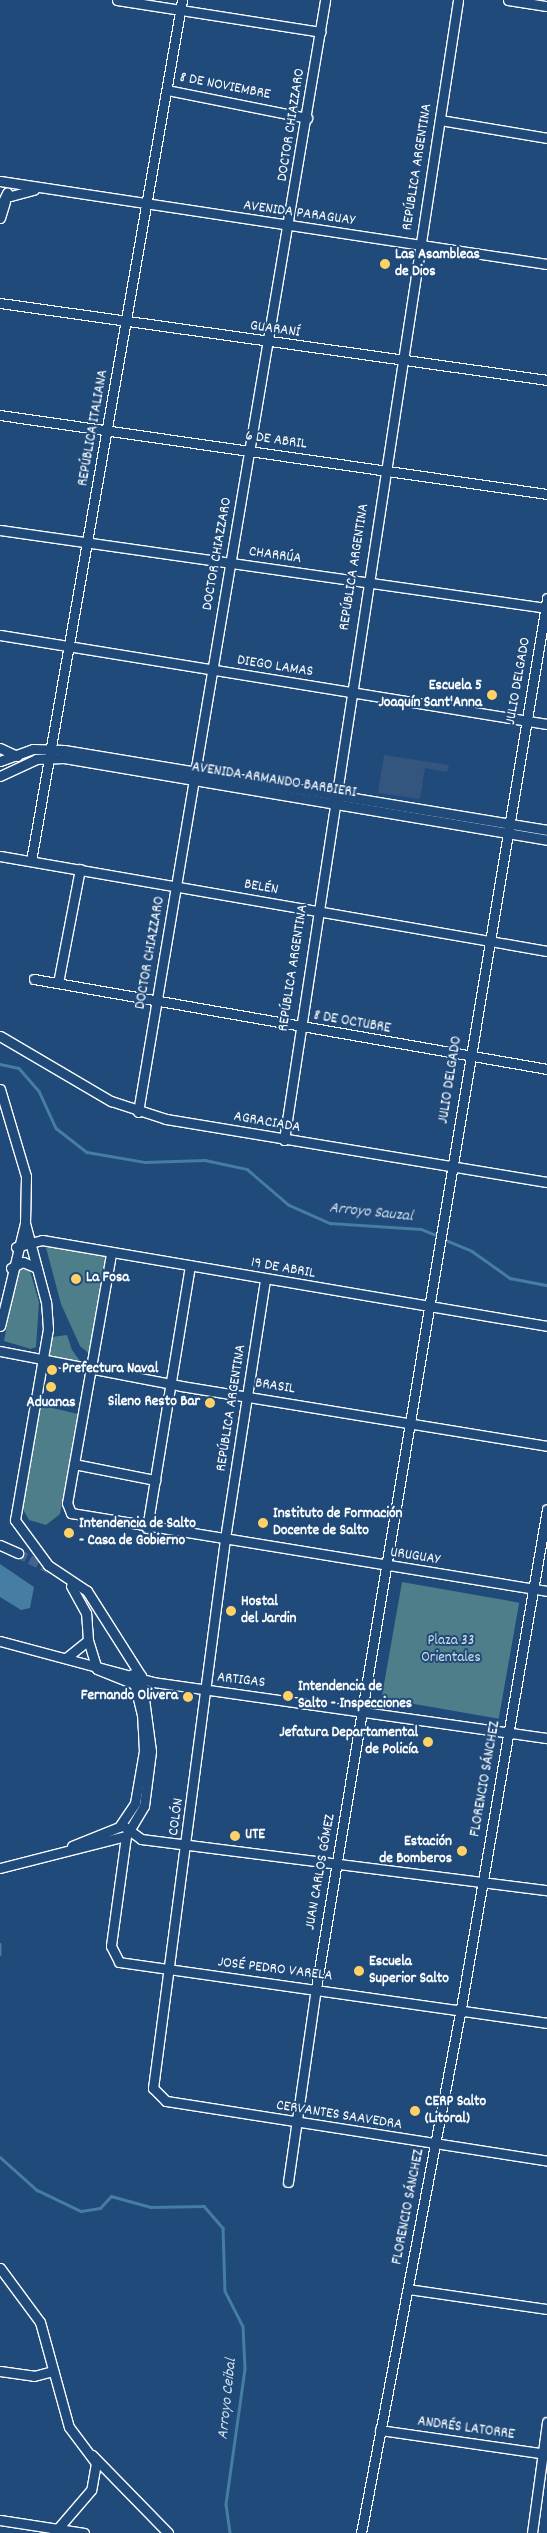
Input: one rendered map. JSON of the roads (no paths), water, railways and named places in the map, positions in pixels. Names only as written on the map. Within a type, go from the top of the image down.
[{"type":"street","points":[[117,0],[321,32]]},
{"type":"street","name":"REPÚBLICA ITALIANA","points":[[31,861],[89,541],[182,0]]},
{"type":"street","name":"DOCTOR CHIAZZARO","points":[[138,1112],[289,227],[325,0]]},
{"type":"street","name":"REPÚBLICA ARGENTINA","points":[[284,1140],[299,1028],[400,361],[458,0]]},
{"type":"street","points":[[508,0],[547,6]]},
{"type":"street","name":"8 DE NOVIEMBRE","points":[[167,90],[307,118]]},
{"type":"street","points":[[440,120],[547,138]]},
{"type":"street","points":[[0,181],[4,202],[0,218]]},
{"type":"street","name":"AVENIDA PARAGUAY","points":[[0,181],[47,190],[289,227],[547,264]]},
{"type":"street","name":"AVENIDA PARAGUAY","points":[[4,202],[18,191],[47,190]]},
{"type":"street","name":"GUARANÍ","points":[[0,303],[268,343],[547,380]]},
{"type":"street","name":"6 DE ABRIL","points":[[0,415],[547,494]]},
{"type":"street","name":"CHARRÚA","points":[[0,530],[89,541],[367,583],[546,605]]},
{"type":"street","name":"JULIO DELGADO","points":[[386,1566],[450,1166],[546,605]]},
{"type":"street","name":"DIEGO LAMAS","points":[[0,635],[70,644],[350,693],[547,724]]},
{"type":"street","points":[[0,748],[16,754],[21,763]]},
{"type":"street","name":"AVENIDA ARMANDO BARBIERI","points":[[0,762],[16,754],[49,754],[195,771],[335,792],[547,830]]},
{"type":"street","name":"AVENIDA ARMANDO BARBIERI","points":[[0,776],[21,763],[49,754],[194,782],[547,840]]},
{"type":"street","name":"BELÉN","points":[[0,856],[547,951]]},
{"type":"street","points":[[58,983],[80,869]]},
{"type":"street","name":"8 DE OCTUBRE","points":[[34,979],[299,1028],[547,1069]]},
{"type":"street","name":"AGRACIADA","points":[[0,1036],[111,1101],[138,1112],[284,1140],[547,1182]]},
{"type":"street","points":[[0,1089],[26,1176],[25,1222],[48,1316],[15,1520],[48,1565],[86,1591],[138,1680],[151,1751],[149,1781],[144,1806],[125,1836]]},
{"type":"street","points":[[0,1326],[16,1247],[25,1222]]},
{"type":"street","points":[[16,1247],[29,1240]]},
{"type":"street","name":"19 DE ABRIL","points":[[29,1240],[547,1326]]},
{"type":"street","points":[[111,1254],[74,1464],[155,1480]]},
{"type":"street","points":[[11,1268],[24,1262],[37,1268]]},
{"type":"street","points":[[147,1528],[190,1266]]},
{"type":"street","name":"REPÚBLICA ARGENTINA","points":[[225,1539],[265,1280]]},
{"type":"street","name":"BRASIL","points":[[0,1351],[171,1384],[547,1446]]},
{"type":"street","name":"URUGUAY","points":[[74,1464],[67,1502],[71,1513],[147,1528],[547,1591]]},
{"type":"street","name":"FLORENCIO SÁNCHEZ","points":[[361,2533],[461,2008],[547,1509]]},
{"type":"street","name":"COLÓN","points":[[157,2097],[153,2088],[187,1843],[225,1539]]},
{"type":"street","points":[[0,1545],[18,1553]]},
{"type":"street","name":"JUAN CARLOS GÓMEZ","points":[[288,2182],[316,1988],[386,1566]]},
{"type":"street","points":[[71,1586],[86,1614],[88,1640],[97,1669]]},
{"type":"street","points":[[66,1658],[88,1640]]},
{"type":"street","name":"ARTIGAS","points":[[0,1642],[66,1658],[138,1680],[547,1738]]},
{"type":"street","points":[[125,1836],[122,1825],[142,1779],[142,1715],[138,1680]]},
{"type":"street","points":[[34,1860],[122,1825]]},
{"type":"street","points":[[0,1868],[125,1836],[547,1890]]},
{"type":"street","name":"JOSÉ PEDRO VARELA","points":[[125,1836],[111,1946],[119,1962],[461,2008],[547,2023]]},
{"type":"street","name":"CERVANTES SAAVEDRA","points":[[157,2097],[295,2124],[547,2161]]},
{"type":"street","points":[[0,2268],[40,2322],[69,2427],[90,2453],[168,2533]]},
{"type":"street","points":[[408,2289],[547,2308]]},
{"type":"street","points":[[0,2370],[34,2376],[53,2372]]},
{"type":"street","points":[[532,2533],[545,2454],[547,2422]]},
{"type":"street","name":"ANDRÉS LATORRE","points":[[380,2430],[545,2454]]},
{"type":"street","points":[[56,2531],[91,2490],[97,2473],[90,2453]]},
{"type":"street","points":[[0,2520],[56,2531],[83,2533]]},
{"type":"waterway","name":"Arroyo Sauzal","points":[[0,1064],[19,1068],[39,1091],[56,1128],[87,1152],[145,1162],[205,1160],[247,1169],[289,1205],[330,1223],[421,1229],[438,1236]]},
{"type":"waterway","name":"Arroyo Sauzal","points":[[443,1239],[472,1251],[510,1278],[547,1285]]},
{"type":"waterway","name":"Arroyo Ceibal","points":[[0,1944],[0,1954]]},
{"type":"waterway","name":"Arroyo Ceibal","points":[[0,2157],[37,2190],[81,2211],[100,2208],[111,2196],[151,2207],[204,2206],[223,2228],[225,2291],[243,2326],[245,2369],[226,2504],[230,2533]]},
{"type":"tunnel","points":[[18,1553],[51,1570]]},
{"type":"place","name":"Las Asambleas de Dios","points":[[385,264]]},
{"type":"place","name":"Escuela 5 Joaquín Sant'Anna","points":[[492,695]]},
{"type":"place","name":"La Fosa","points":[[76,1279]]},
{"type":"place","name":"Prefectura Naval","points":[[52,1370]]},
{"type":"place","name":"Aduanas","points":[[51,1387]]},
{"type":"place","name":"Sileno Resto Bar","points":[[210,1403]]},
{"type":"place","name":"Instituto de Formación Docente de Salto","points":[[263,1523]]},
{"type":"place","name":"Intendencia de Salto - Casa de Gobierno","points":[[69,1533]]},
{"type":"place","name":"Hostal del Jardin","points":[[231,1611]]},
{"type":"place","name":"Intendencia de Salto - Inspecciones","points":[[288,1696]]},
{"type":"place","name":"Fernando Olivera","points":[[188,1697]]},
{"type":"place","name":"Jefatura Departamental de Policía","points":[[428,1742]]},
{"type":"place","name":"UTE","points":[[235,1836]]},
{"type":"place","name":"Estación de Bomberos","points":[[462,1851]]},
{"type":"place","name":"Escuela Superior Salto","points":[[359,1971]]},
{"type":"place","name":"CERP Salto (Litoral)","points":[[415,2111]]},
{"type":"park label","name":"Plaza 33 Orientales","points":[[451,1650]]}]
